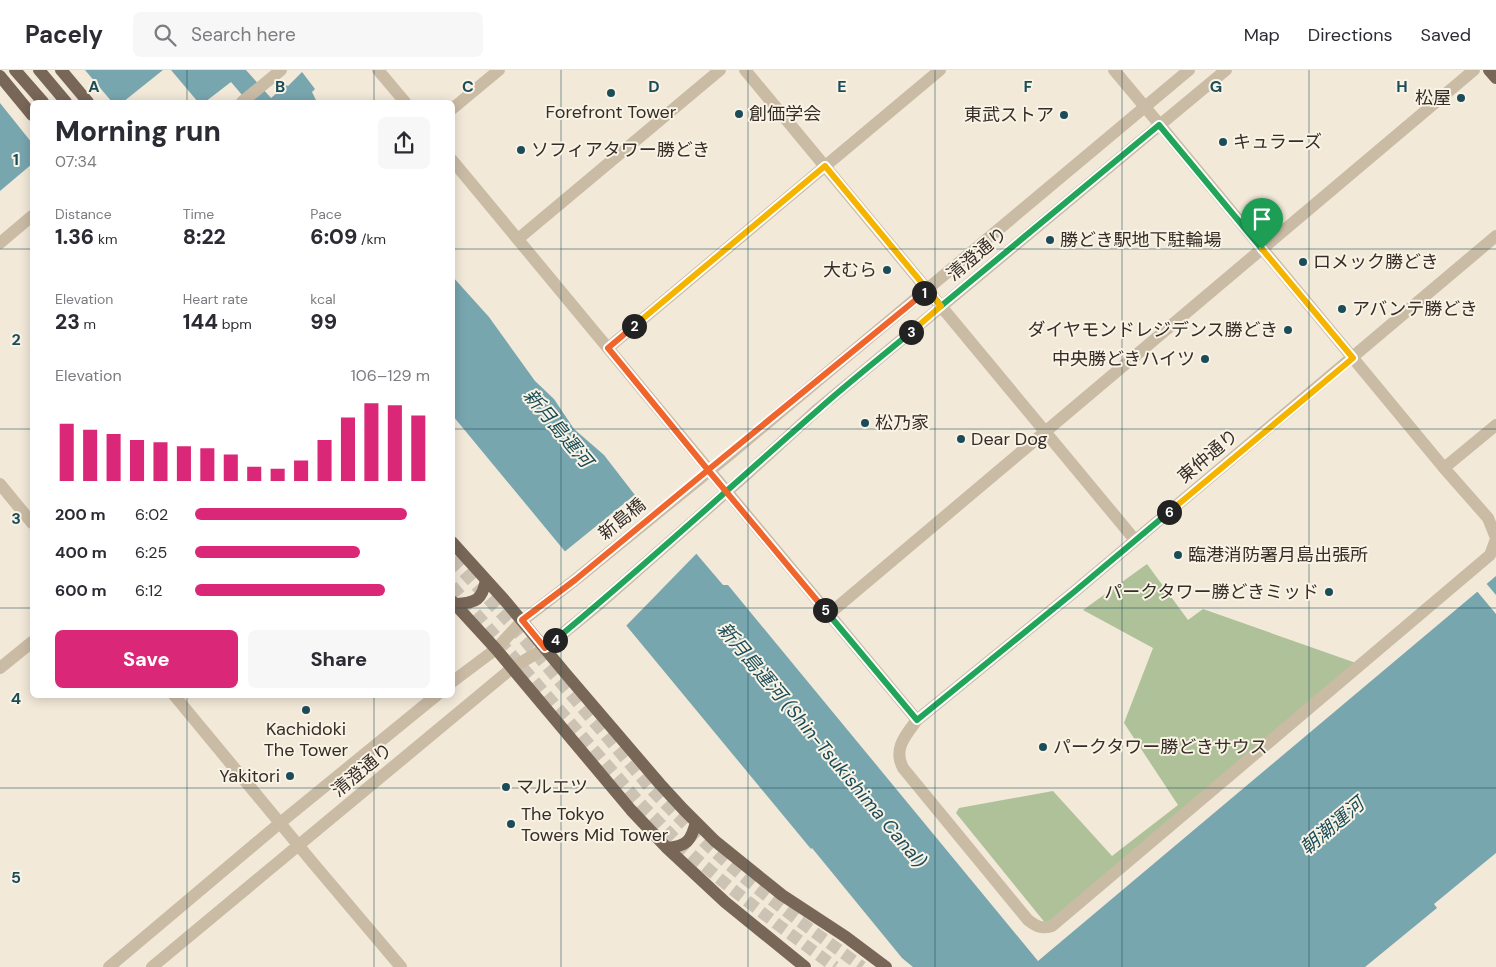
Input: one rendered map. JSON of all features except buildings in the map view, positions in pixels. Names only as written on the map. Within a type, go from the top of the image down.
[{"type":"main road","points":[[15,70],[41,100]]},
{"type":"main road","points":[[39,70],[64,100]]},
{"type":"main road","points":[[62,70],[86,100]]},
{"type":"main road","points":[[1489,70],[1496,78]]},
{"type":"main road","points":[[0,76],[30,113]]},
{"type":"main road","points":[[455,545],[522,620],[660,784],[715,841],[782,895],[846,937],[886,967]]},
{"type":"main road","points":[[455,602],[467,604],[476,601],[481,596],[486,580]]},
{"type":"main road","points":[[455,603],[496,649],[625,803],[667,848],[725,902],[805,967]]},
{"type":"main road","points":[[667,848],[677,847],[686,843],[692,837],[696,822]]},
{"type":"street","points":[[245,100],[281,70]]},
{"type":"street","points":[[378,70],[403,100]]},
{"type":"street","points":[[455,107],[499,70]]},
{"type":"street","points":[[518,239],[720,70]]},
{"type":"street","points":[[745,70],[1135,540]]},
{"type":"street","points":[[608,348],[940,70]]},
{"type":"street","points":[[1114,70],[1444,468],[1488,518],[1496,538]]},
{"type":"street","name":"清澄通り","points":[[690,485],[928,290],[1189,70]]},
{"type":"street","name":"清澄通り","points":[[152,967],[512,668],[545,648],[598,605],[824,404],[1226,70]]},
{"type":"street","points":[[829,614],[1474,70]]},
{"type":"street","points":[[455,164],[917,720]]},
{"type":"street","points":[[0,243],[30,218]]},
{"type":"street","name":"東仲通り","points":[[1496,236],[1074,592],[917,720],[900,746],[898,759],[903,768],[1028,920],[1035,926],[1044,929],[1052,926],[1490,555],[1496,538]]},
{"type":"street","points":[[1444,468],[1496,425]]},
{"type":"street","points":[[0,484],[30,522]]},
{"type":"street","name":"新島橋","points":[[522,620],[575,580],[690,485]]},
{"type":"street","points":[[455,680],[496,649],[522,620]]},
{"type":"street","points":[[0,668],[30,644]]},
{"type":"street","points":[[176,698],[401,967]]},
{"type":"street","name":"清澄通り","points":[[109,967],[280,823],[433,698]]},
{"type":"green space","points":[[1147,564],[1188,620],[1203,609],[1356,663],[1046,924],[956,813],[959,808],[1053,791],[1112,856],[1178,805],[1124,723],[1153,648],[1083,610]]},
{"type":"water","points":[[0,70],[163,70],[126,100],[30,100],[30,166],[0,191]]},
{"type":"water","points":[[171,70],[246,70],[271,98],[286,85],[288,86],[302,72],[315,89],[312,92],[316,100],[246,100],[231,82],[208,100],[196,100]]},
{"type":"water","points":[[455,279],[489,317],[535,381],[554,399],[574,429],[604,455],[648,512],[677,531],[723,585],[728,585],[1038,961],[1496,576],[1496,853],[1434,904],[1437,908],[1365,967],[913,967],[902,958],[455,418]]},
{"type":"pier","points":[[0,70],[85,70],[110,100],[30,100],[30,140],[0,103]]},
{"type":"pier","points":[[637,493],[650,510],[679,529],[698,552],[624,628],[563,553]]},
{"type":"pier","points":[[1485,582],[1496,595],[1496,614],[1476,590]]},
{"type":"tunnel","points":[[455,562],[510,623],[652,790],[679,818],[752,884],[862,967]]},
{"type":"tunnel","points":[[455,589],[639,802],[676,840],[732,889],[835,967]]},
{"type":"place","name":"Forefront Tower","points":[[611,93]]},
{"type":"place","name":"松屋","points":[[1461,98]]},
{"type":"place","name":"創価学会","points":[[739,114]]},
{"type":"place","name":"東武ストア","points":[[1064,115]]},
{"type":"place","name":"キュラーズ","points":[[1223,142]]},
{"type":"place","name":"ソフィアタワー勝どき","points":[[521,150]]},
{"type":"place","name":"勝どき駅地下駐輪場","points":[[1050,240]]},
{"type":"place","name":"ロメック勝どき","points":[[1303,262]]},
{"type":"place","name":"大むら","points":[[887,270]]},
{"type":"place","name":"アバンテ勝どき","points":[[1342,309]]},
{"type":"place","name":"ダイヤモンドレジデンス勝どき","points":[[1288,330]]},
{"type":"place","name":"中央勝どきハイツ","points":[[1205,359]]},
{"type":"place","name":"松乃家","points":[[865,423]]},
{"type":"place","name":"Dear Dog","points":[[961,439]]},
{"type":"place","name":"臨港消防署月島出張所","points":[[1178,555]]},
{"type":"place","name":"パークタワー勝どきミッド","points":[[1329,592]]},
{"type":"place","name":"Kachidoki The Tower","points":[[306,710]]},
{"type":"place","name":"パークタワー勝どきサウス","points":[[1043,747]]},
{"type":"place","name":"Yakitori","points":[[290,776]]},
{"type":"place","name":"マルエツ","points":[[506,787]]},
{"type":"place","name":"The Tokyo Towers Mid Tower","points":[[511,824]]},
{"type":"route","points":[[1262,249],[1159,125],[941,306],[928,290],[729,455],[708,470],[608,348],[825,166],[941,306],[818,410],[726,491],[598,605],[545,648],[522,620],[575,580],[708,470],[726,491],[917,720],[1074,592],[1353,358],[1262,249]]},
{"type":"water label","name":"新月島運河","points":[[558,428]]},
{"type":"water label","name":"新月島運河 (Shin-Tsukishima Canal)","points":[[822,745]]},
{"type":"water label","name":"朝潮運河","points":[[1332,826]]}]
